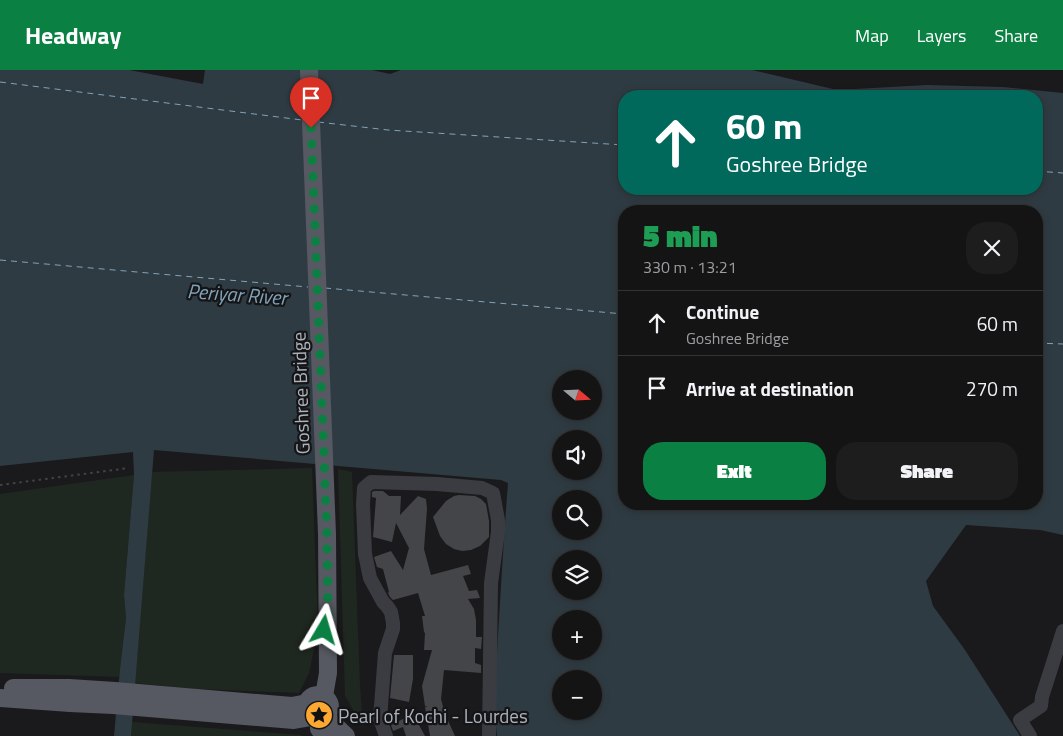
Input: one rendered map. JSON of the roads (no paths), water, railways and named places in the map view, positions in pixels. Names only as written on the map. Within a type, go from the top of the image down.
[{"type":"main road","name":"Goshree Bridge","points":[[309,70],[327,534],[328,614],[328,672],[317,717]]},
{"type":"main road","points":[[0,687],[70,688],[114,698],[294,720],[317,717],[346,736]]},
{"type":"main road","points":[[0,698],[70,703],[114,698]]},
{"type":"street","points":[[386,736],[380,719],[384,653],[393,629],[393,622],[391,612],[383,602],[370,578],[366,554],[364,488],[371,482],[473,487],[482,488],[494,494],[498,532],[491,582],[489,736]]},
{"type":"street","points":[[1030,736],[1020,720],[1041,706],[1042,696],[1063,631]]},
{"type":"water","name":"Periyar River","points":[[0,70],[372,70],[390,74],[401,70],[752,70],[837,90],[618,90],[618,195],[1043,195],[1043,91],[1063,93],[1063,535],[1040,530],[966,525],[926,581],[933,606],[965,650],[1020,736],[497,736],[495,711],[496,673],[508,483],[501,480],[154,450],[131,736],[114,736],[126,618],[124,595],[134,475],[133,452],[0,466]]},
{"type":"water","points":[[927,85],[1003,87],[1033,90],[837,90]]},
{"type":"place","name":"Pearl of Kochi - Lourdes","points":[[319,715]]}]
